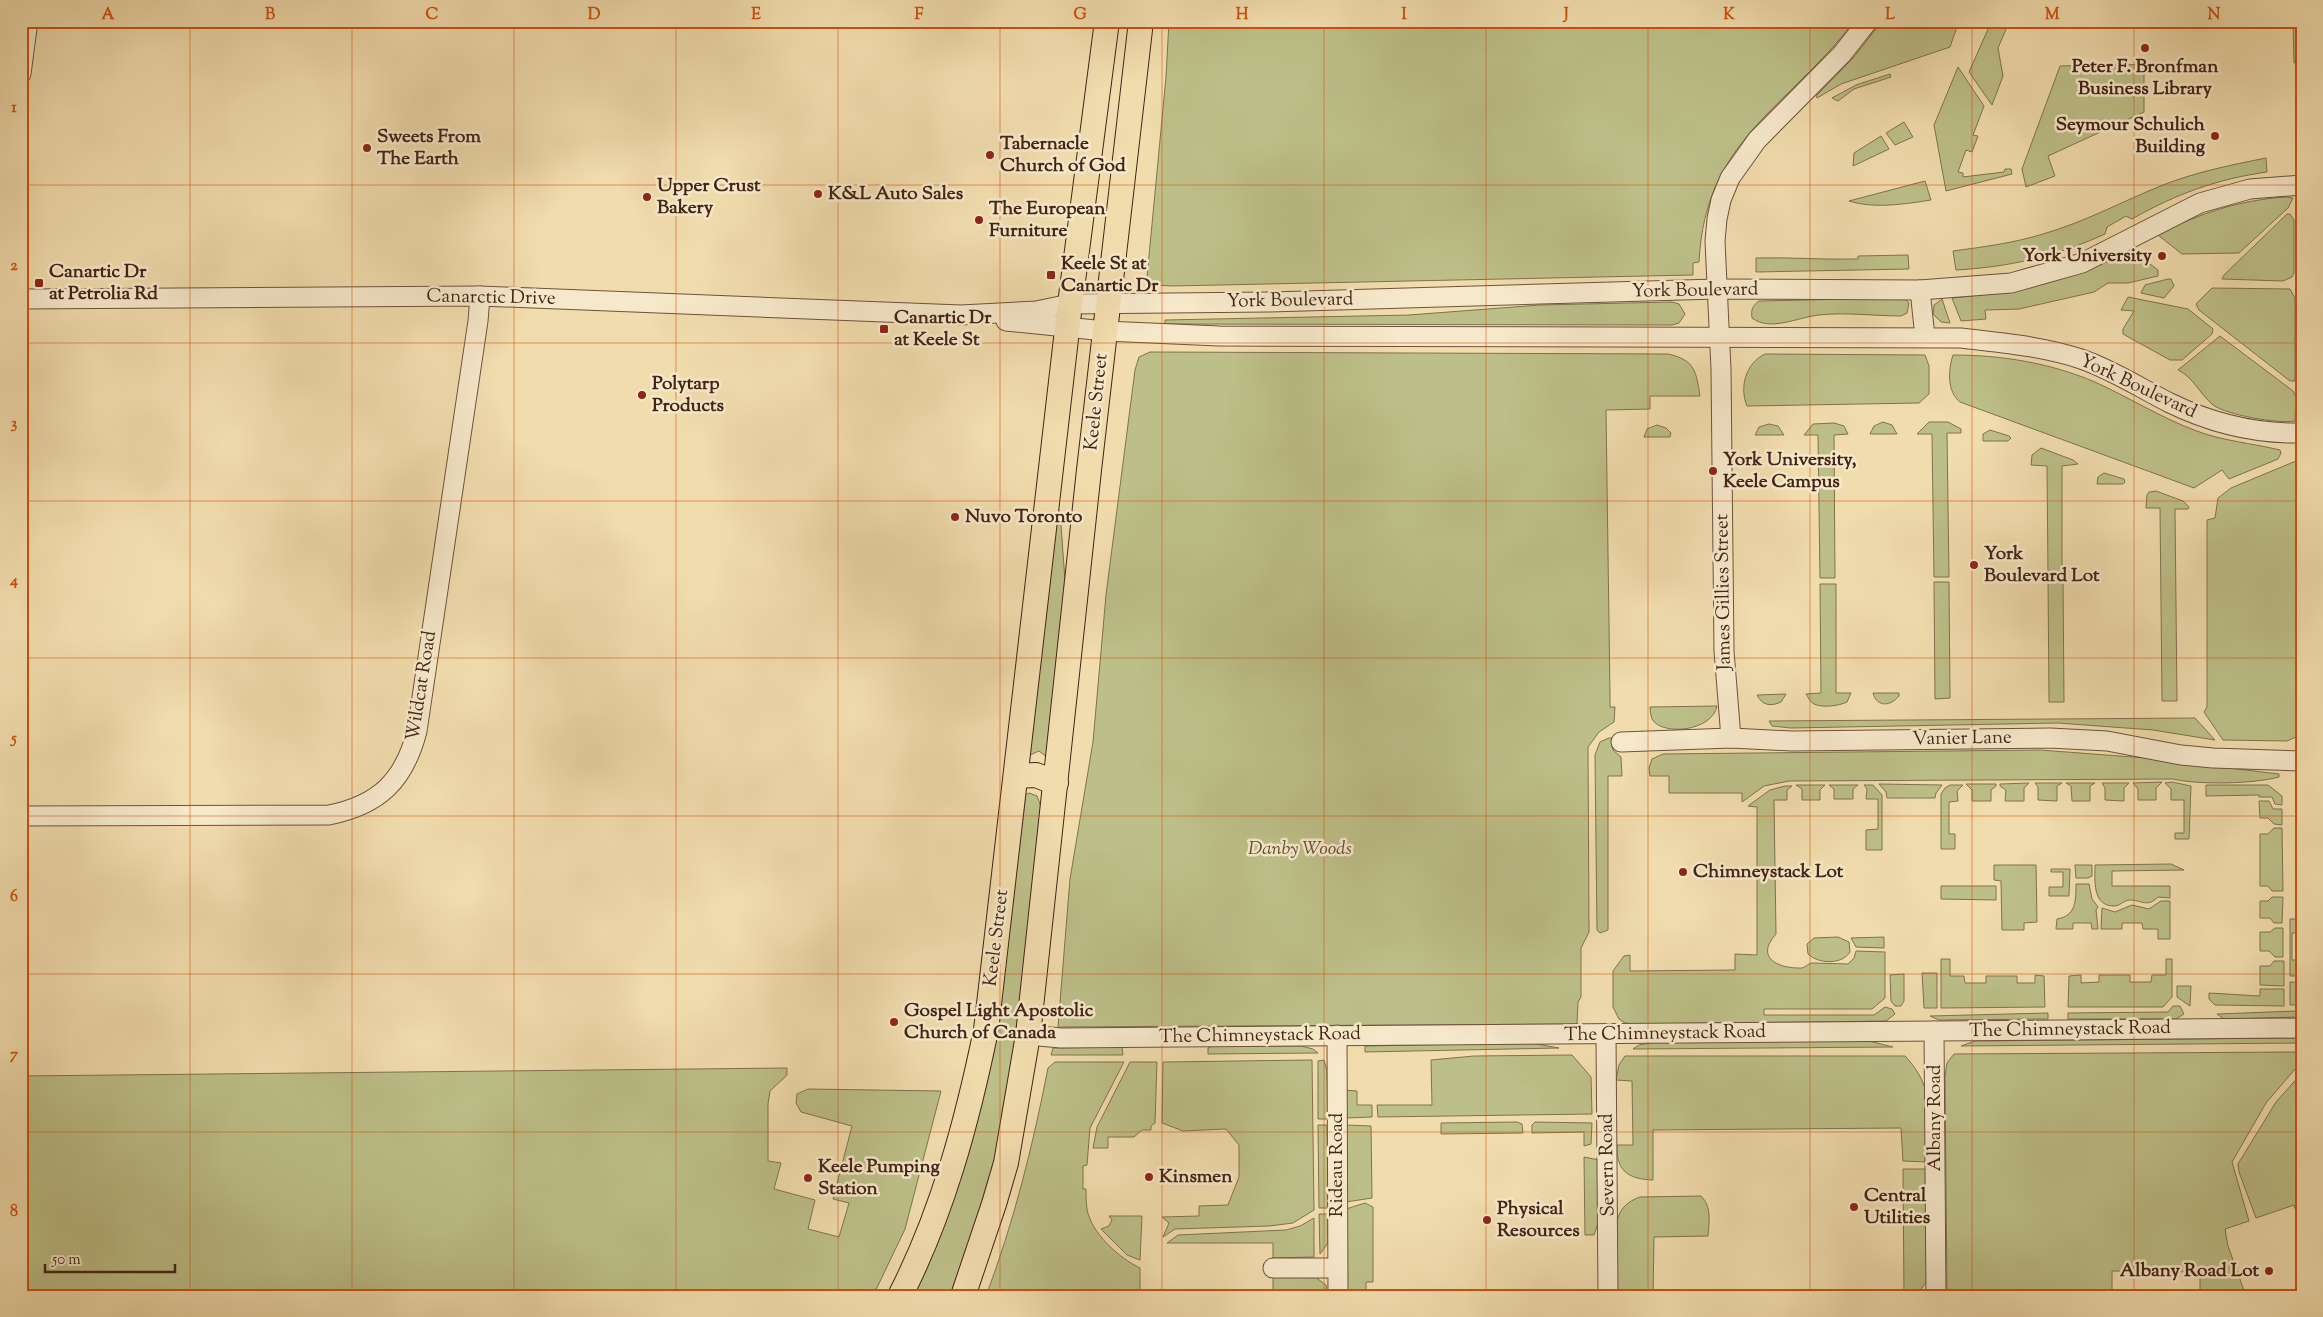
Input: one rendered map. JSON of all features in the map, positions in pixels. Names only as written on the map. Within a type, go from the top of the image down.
[{"type":"main road","name":"Keele Street","points":[[900,1296],[937,1214],[974,1088],[986,1030],[1069,315],[1107,21]]},
{"type":"main road","name":"Keele Street","points":[[963,1296],[1006,1163],[1028,1035],[1141,21]]},
{"type":"main road","points":[[1016,776],[1036,776],[1056,783]]},
{"type":"street","points":[[21,74],[28,21]]},
{"type":"street","name":"James Gillies Street","points":[[1731,738],[1724,652],[1720,337],[1715,241],[1717,219],[1721,200],[1730,178],[1757,140],[1842,54],[1868,21]]},
{"type":"street","name":"York Boulevard","points":[[1069,315],[1108,304],[1268,302],[1717,289],[1920,290],[2012,282],[2082,262],[2200,203],[2250,189],[2302,185]]},
{"type":"street","points":[[1920,290],[1925,337]]},
{"type":"street","name":"Canarctic Drive","points":[[21,299],[480,296],[960,315],[1036,312],[1069,315],[1105,331]]},
{"type":"street","name":"Wildcat Road","points":[[21,816],[329,815],[351,811],[372,801],[389,788],[402,770],[412,750],[416,731],[478,321],[480,296]]},
{"type":"street","name":"York Boulevard","points":[[1105,331],[1219,336],[1961,338],[2046,349],[2082,359],[2117,374],[2199,416],[2233,426],[2282,433],[2302,433]]},
{"type":"street","name":"Vanier Lane","points":[[1621,742],[1731,738],[1792,741],[2050,738],[2107,741],[2181,755],[2213,758],[2302,761]]},
{"type":"street","name":"The Chimneystack Road","points":[[1028,1035],[1052,1038],[1606,1035],[2302,1028]]},
{"type":"street","name":"Albany Road","points":[[1934,1031],[1936,1296]]},
{"type":"street","name":"Rideau Road","points":[[1337,1035],[1338,1296]]},
{"type":"street","name":"Severn Road","points":[[1606,1035],[1608,1296]]},
{"type":"street","points":[[1273,1268],[1337,1268]]},
{"type":"green space","points":[[1169,21],[1854,21],[1829,51],[1754,128],[1734,154],[1717,184],[1705,220],[1699,262],[1693,263],[1693,275],[1172,286],[1155,285],[1147,277],[1166,77]]},
{"type":"green space","points":[[1882,21],[1959,21],[1950,47],[1841,84],[1817,98],[1816,96],[1854,57]]},
{"type":"green space","points":[[2293,21],[2299,21],[2299,63],[2294,63]]},
{"type":"green space","points":[[1989,27],[2007,27],[1998,48],[2003,76],[1992,105],[1969,72]]},
{"type":"green space","points":[[2171,64],[2171,69],[2144,70],[2144,112],[2048,156],[2055,176],[2026,187],[2022,169],[2060,66]]},
{"type":"green space","points":[[1958,67],[1984,106],[1973,135],[1978,136],[1972,152],[1966,150],[1958,172],[1963,173],[1963,177],[2004,172],[2005,169],[2011,169],[2012,174],[1946,191],[1934,125]]},
{"type":"green space","points":[[1890,74],[1891,77],[1854,89],[1838,101],[1832,98],[1856,85]]},
{"type":"green space","points":[[1904,122],[1913,137],[1895,145],[1886,133]]},
{"type":"green space","points":[[1881,136],[1889,149],[1853,166],[1854,153]]},
{"type":"green space","points":[[2266,158],[2267,172],[2214,183],[2165,202],[2132,219],[2126,216],[2107,227],[2105,234],[2087,242],[2033,259],[1995,266],[1956,270],[1953,251],[2010,242],[2043,234],[2074,224],[2175,180],[2214,169]]},
{"type":"green space","points":[[1925,181],[1931,200],[1879,205],[1849,201]]},
{"type":"green space","points":[[2286,197],[2293,198],[2288,208],[2239,253],[2182,254],[2158,235],[2189,220],[2220,209],[2252,201]]},
{"type":"green space","points":[[2287,214],[2290,214],[2294,220],[2294,273],[2292,277],[2283,281],[2222,279],[2224,275]]},
{"type":"green space","points":[[2131,250],[2158,270],[2158,276],[2128,283],[2108,283],[2094,292],[2019,309],[1985,310],[1986,319],[1961,321],[1952,298],[2045,284],[2086,270]]},
{"type":"green space","points":[[1908,255],[1909,269],[1756,272],[1756,258],[1858,259],[1858,256]]},
{"type":"green space","points":[[2171,279],[2174,286],[2164,298],[2141,293],[2145,285]]},
{"type":"green space","points":[[2212,288],[2290,289],[2295,298],[2295,381],[2290,381],[2199,310],[2196,304]]},
{"type":"green space","points":[[2128,297],[2188,309],[2213,329],[2212,334],[2182,360],[2170,360],[2123,334],[2123,329],[2134,311],[2121,310]]},
{"type":"green space","points":[[1905,299],[1909,303],[1907,313],[1901,316],[1829,314],[1776,324],[1759,322],[1752,318],[1752,308],[1759,301]]},
{"type":"green space","points":[[1942,299],[1950,323],[1941,322],[1933,314],[1934,305]]},
{"type":"green space","points":[[1672,302],[1679,304],[1685,314],[1679,323],[1672,325],[1165,324],[1165,320],[1409,315],[1540,305]]},
{"type":"green space","points":[[2220,336],[2293,391],[2296,397],[2295,421],[2287,422],[2253,418],[2220,409],[2208,401],[2192,381],[2178,370]]},
{"type":"green space","name":"Danby Woods","points":[[1150,352],[1668,354],[1684,360],[1693,368],[1700,396],[1650,396],[1650,409],[1606,410],[1610,707],[1615,707],[1614,722],[1599,732],[1588,747],[1589,932],[1581,948],[1581,997],[1578,1002],[1577,1024],[1058,1027],[1070,879],[1093,742],[1106,595],[1135,370],[1139,357]]},
{"type":"green space","points":[[1765,354],[1925,355],[1929,366],[1929,394],[1919,403],[1747,406],[1744,391],[1746,376],[1753,363]]},
{"type":"green space","points":[[1953,355],[2025,361],[2078,375],[2194,430],[2226,439],[2280,450],[2281,453],[2278,459],[2229,479],[2222,470],[2194,488],[1960,402],[1951,387],[1950,367]]},
{"type":"green space","points":[[1883,422],[1892,425],[1897,434],[1870,434],[1874,426]]},
{"type":"green space","points":[[1929,422],[1948,422],[1961,429],[1961,433],[1947,433],[1949,577],[1934,577],[1932,434],[1917,434]]},
{"type":"green space","points":[[1834,423],[1844,426],[1848,434],[1834,435],[1835,578],[1820,578],[1818,435],[1804,435],[1813,424]]},
{"type":"green space","points":[[1769,424],[1778,426],[1784,435],[1755,435],[1759,427]]},
{"type":"green space","points":[[1657,425],[1666,428],[1671,433],[1670,437],[1644,437],[1647,429]]},
{"type":"green space","points":[[1990,430],[2011,438],[2008,441],[1983,441],[1983,434]]},
{"type":"green space","points":[[2041,448],[2073,460],[2078,464],[2062,466],[2062,574],[2048,574],[2047,466],[2031,465],[2032,455]]},
{"type":"green space","points":[[2296,461],[2301,476],[2300,728],[2296,737],[2287,741],[2223,740],[2204,712],[2207,707],[2207,520],[2215,518],[2218,498],[2231,488]]},
{"type":"green space","points":[[2104,473],[2124,479],[2125,482],[2123,484],[2097,484],[2098,477]]},
{"type":"green space","points":[[2156,491],[2183,501],[2189,507],[2188,509],[2175,509],[2177,701],[2162,701],[2160,508],[2146,508],[2147,495],[2149,492]]},
{"type":"green space","points":[[1057,511],[1060,511],[1066,595],[1048,758],[1039,751],[1028,756]]},
{"type":"green space","points":[[2048,578],[2063,578],[2064,702],[2049,702]]},
{"type":"green space","points":[[1934,582],[1949,582],[1950,698],[1935,699]]},
{"type":"green space","points":[[1820,584],[1836,584],[1836,693],[1851,693],[1847,702],[1840,705],[1821,706],[1814,704],[1806,694],[1821,693]]},
{"type":"green space","points":[[1873,693],[1899,693],[1899,696],[1892,702],[1884,704],[1875,698]]},
{"type":"green space","points":[[1786,694],[1781,702],[1770,705],[1761,701],[1757,695]]},
{"type":"green space","points":[[1717,706],[1713,715],[1706,721],[1686,729],[1665,728],[1657,724],[1652,719],[1650,707]]},
{"type":"green space","points":[[2195,718],[2215,740],[2153,730],[2058,723],[1791,728],[1772,726],[1769,721]]},
{"type":"green space","points":[[1613,738],[1613,750],[1621,757],[1622,776],[1608,776],[1608,930],[1600,933],[1597,930],[1595,755],[1600,742]]},
{"type":"green space","points":[[2040,750],[2146,758],[2279,774],[2279,777],[2226,783],[2173,779],[1789,781],[1764,786],[1742,802],[1742,793],[1669,793],[1669,776],[1650,776],[1649,768],[1652,759],[1663,754]]},
{"type":"green space","points":[[2162,782],[2156,788],[2156,800],[2138,800],[2138,789],[2133,783]]},
{"type":"green space","points":[[2172,782],[2191,786],[2189,839],[2175,839],[2175,833],[2184,833],[2184,800],[2171,800],[2171,789],[2165,783]]},
{"type":"green space","points":[[2029,783],[2024,788],[2024,801],[2005,801],[2006,790],[2000,784]]},
{"type":"green space","points":[[2035,783],[2062,783],[2057,786],[2057,801],[2038,800],[2038,787]]},
{"type":"green space","points":[[2066,783],[2095,783],[2090,786],[2090,801],[2072,801],[2071,786]]},
{"type":"green space","points":[[2102,783],[2129,783],[2124,788],[2124,801],[2105,800],[2105,788]]},
{"type":"green space","points":[[1879,784],[1942,785],[1935,798],[1887,798],[1886,792]]},
{"type":"green space","points":[[1966,784],[1996,784],[1991,790],[1991,801],[1972,801],[1972,790]]},
{"type":"green space","points":[[1796,785],[1825,785],[1820,790],[1820,800],[1802,800],[1802,789]]},
{"type":"green space","points":[[1829,785],[1858,785],[1853,789],[1853,799],[1834,799],[1834,789]]},
{"type":"green space","points":[[1864,785],[1873,785],[1882,795],[1882,850],[1866,850],[1866,830],[1878,829],[1878,799],[1866,799],[1867,789]]},
{"type":"green space","points":[[1950,785],[1963,785],[1957,791],[1958,801],[1949,802],[1949,834],[1955,834],[1955,849],[1941,849],[1941,794]]},
{"type":"green space","points":[[2206,785],[2268,785],[2282,796],[2282,805],[2275,804],[2272,797],[2259,797],[2259,795],[2206,796]]},
{"type":"green space","points":[[1792,786],[1787,790],[1787,800],[1774,800],[1776,934],[1770,942],[1768,956],[1778,964],[1802,968],[1812,963],[1848,964],[1854,958],[1856,951],[1885,952],[1885,998],[1872,1009],[1764,1009],[1764,1015],[1874,1015],[1885,1007],[1892,1009],[1895,1014],[1886,1021],[1636,1024],[1625,1023],[1619,1019],[1613,1007],[1613,971],[1624,956],[1630,955],[1630,971],[1735,970],[1735,954],[1757,955],[1757,807],[1748,806],[1770,790]]},
{"type":"green space","points":[[1029,793],[1037,796],[1042,809],[1014,1053],[991,1176],[952,1296],[911,1296],[936,1239],[1023,801],[1025,795]]},
{"type":"green space","points":[[2259,801],[2269,801],[2273,809],[2282,809],[2282,825],[2274,824],[2268,818],[2260,818]]},
{"type":"green space","points":[[2274,828],[2282,828],[2283,891],[2272,891],[2268,886],[2260,886],[2260,834],[2268,834]]},
{"type":"green space","points":[[2171,864],[2184,870],[2112,871],[2112,886],[2170,886],[2170,898],[2158,897],[2147,903],[2129,900],[2114,906],[2107,905],[2098,897],[2095,885],[2095,865]]},
{"type":"green space","points":[[1994,865],[2036,865],[2037,922],[2024,923],[2024,930],[2002,930],[2001,881],[1994,880]]},
{"type":"green space","points":[[2075,865],[2092,865],[2092,876],[2076,878]]},
{"type":"green space","points":[[2051,869],[2070,869],[2069,896],[2049,896],[2049,887],[2063,887],[2063,872],[2051,872]]},
{"type":"green space","points":[[2076,884],[2089,884],[2092,899],[2098,907],[2096,910],[2098,929],[2092,929],[2091,923],[2073,923],[2073,929],[2056,929],[2057,919],[2068,915],[2074,907]]},
{"type":"green space","points":[[1941,886],[1996,886],[1996,900],[1941,899]]},
{"type":"green space","points":[[2272,897],[2283,897],[2282,923],[2274,923],[2270,918],[2260,918],[2260,901],[2268,901]]},
{"type":"green space","points":[[2161,901],[2170,901],[2170,939],[2158,939],[2158,929],[2143,929],[2142,923],[2122,923],[2122,929],[2101,929],[2102,908],[2115,912],[2132,905],[2149,909]]},
{"type":"green space","points":[[2290,919],[2298,919],[2298,933],[2292,933],[2292,960],[2302,960],[2302,973],[2299,973],[2299,976],[2290,976]]},
{"type":"green space","points":[[2275,928],[2283,928],[2283,957],[2275,957],[2269,951],[2260,951],[2260,932],[2270,932]]},
{"type":"green space","points":[[1838,937],[1849,942],[1850,952],[1841,959],[1830,962],[1818,960],[1808,954],[1807,944],[1814,938]]},
{"type":"green space","points":[[1884,937],[1884,948],[1856,947],[1851,938]]},
{"type":"green space","points":[[1941,959],[1950,959],[1950,976],[1964,976],[1965,983],[1986,983],[1986,976],[2017,976],[2017,983],[2035,983],[2035,975],[2044,976],[2045,1007],[1941,1008]]},
{"type":"green space","points":[[2166,959],[2172,959],[2172,997],[2163,1007],[2068,1007],[2069,976],[2081,975],[2081,983],[2099,982],[2099,975],[2130,975],[2130,982],[2151,982],[2152,975],[2166,975]]},
{"type":"green space","points":[[2274,961],[2284,961],[2284,986],[2260,985],[2260,966],[2270,966]]},
{"type":"green space","points":[[1922,973],[1937,973],[1937,1008],[1924,1008]]},
{"type":"green space","points":[[1904,974],[1904,1001],[1901,1006],[1895,1006],[1891,1001],[1890,975]]},
{"type":"green space","points":[[2290,982],[2299,982],[2300,989],[2296,989],[2296,998],[2300,999],[2300,1005],[2290,1005]]},
{"type":"green space","points":[[2177,986],[2191,986],[2190,1006],[2177,997]]},
{"type":"green space","points":[[2260,989],[2284,989],[2284,1006],[2215,1005],[2209,999],[2209,993],[2260,996]]},
{"type":"green space","points":[[2173,1006],[2180,1006],[2184,1014],[2176,1019],[2068,1019],[2068,1013],[2168,1012]]},
{"type":"green space","points":[[2300,1012],[2300,1017],[2224,1019],[2217,1014]]},
{"type":"green space","points":[[2048,1013],[2048,1019],[1939,1020],[1930,1016]]},
{"type":"green space","points":[[2302,1039],[2302,1043],[1961,1046],[1975,1041]]},
{"type":"green space","points":[[1865,1040],[1893,1047],[1633,1049],[1639,1045],[1655,1042]]},
{"type":"green space","points":[[1531,1043],[1559,1048],[1365,1052],[1365,1046]]},
{"type":"green space","points":[[1212,1046],[1301,1046],[1313,1049],[1318,1053],[1208,1054],[1208,1048]]},
{"type":"green space","points":[[1122,1047],[1123,1055],[1051,1055],[1053,1048]]},
{"type":"green space","points":[[2302,1052],[2302,1061],[2266,1103],[2232,1162],[2249,1221],[2225,1229],[2228,1246],[2246,1296],[2200,1296],[2200,1272],[2112,1271],[2112,1296],[1947,1296],[1945,1076],[1947,1063],[1954,1054]]},
{"type":"green space","points":[[1572,1055],[1591,1077],[1592,1114],[1378,1117],[1377,1105],[1432,1105],[1431,1060],[1474,1056]]},
{"type":"green space","points":[[1625,1056],[1905,1056],[1918,1073],[1926,1092],[1927,1162],[1903,1161],[1901,1128],[1653,1130],[1653,1180],[1637,1178],[1625,1172],[1621,1167],[1617,1154],[1617,1145],[1633,1145],[1632,1081],[1616,1080],[1619,1065]]},
{"type":"green space","points":[[1312,1060],[1314,1210],[1293,1223],[1269,1226],[1175,1229],[1163,1237],[1169,1223],[1162,1217],[1199,1216],[1199,1206],[1228,1205],[1239,1177],[1239,1145],[1226,1129],[1183,1131],[1162,1123],[1163,1062]]},
{"type":"green space","points":[[1324,1060],[1327,1071],[1328,1119],[1318,1119],[1318,1061]]},
{"type":"green space","points":[[1055,1062],[1124,1062],[1090,1128],[1087,1165],[1083,1166],[1083,1189],[1086,1189],[1087,1209],[1094,1227],[1100,1236],[1123,1258],[1140,1268],[1140,1292],[1217,1292],[1217,1296],[986,1296],[1022,1183],[1048,1068]]},
{"type":"green space","points":[[1130,1062],[1157,1062],[1155,1123],[1151,1126],[1151,1130],[1142,1130],[1134,1137],[1108,1137],[1108,1148],[1093,1148],[1097,1127]]},
{"type":"green space","points":[[787,1068],[787,1075],[770,1091],[768,1104],[768,1161],[781,1163],[774,1189],[815,1200],[808,1229],[839,1237],[849,1203],[833,1199],[852,1126],[801,1112],[796,1103],[797,1094],[808,1089],[941,1091],[905,1229],[873,1296],[814,1296],[814,1293],[773,1296],[21,1296],[21,1076]]},
{"type":"green space","points":[[2302,1073],[2302,1110],[2299,1136],[2302,1155],[2302,1233],[2294,1205],[2256,1218],[2239,1172],[2238,1164],[2276,1102]]},
{"type":"green space","points":[[1345,1090],[1357,1091],[1357,1105],[1372,1105],[1372,1117],[1345,1118]]},
{"type":"green space","points":[[1517,1122],[1522,1124],[1523,1133],[1441,1134],[1441,1123]]},
{"type":"green space","points":[[1535,1122],[1592,1123],[1591,1144],[1584,1146],[1584,1132],[1532,1133],[1532,1125]]},
{"type":"green space","points":[[1318,1125],[1327,1125],[1328,1208],[1319,1208]]},
{"type":"green space","points":[[1345,1125],[1371,1126],[1372,1198],[1346,1202]]},
{"type":"green space","points":[[1584,1157],[1599,1160],[1599,1220],[1594,1235],[1585,1235]]},
{"type":"green space","points":[[1903,1169],[1928,1169],[1929,1278],[1919,1292],[1904,1296]]},
{"type":"green space","points":[[1701,1196],[1708,1210],[1708,1236],[1654,1237],[1653,1296],[1617,1296],[1617,1222],[1625,1206],[1640,1197]]},
{"type":"green space","points":[[1365,1203],[1373,1207],[1373,1282],[1366,1282],[1366,1296],[1346,1296],[1346,1209]]},
{"type":"green space","points":[[1319,1214],[1328,1214],[1328,1243],[1320,1254]]},
{"type":"green space","points":[[1109,1216],[1142,1216],[1140,1260],[1127,1255],[1101,1229],[1109,1226],[1112,1220]]},
{"type":"green space","points":[[1314,1218],[1314,1257],[1273,1258],[1273,1243],[1167,1243],[1178,1235],[1286,1230],[1300,1226]]},
{"type":"green space","points":[[1273,1276],[1314,1276],[1326,1285],[1328,1296],[1223,1296],[1223,1292],[1273,1292]]},
{"type":"place","name":"Peter F. Bronfman Business Library","points":[[2145,48]]},
{"type":"place","name":"Seymour Schulich Building","points":[[2215,136]]},
{"type":"place","name":"Sweets From The Earth","points":[[367,148]]},
{"type":"place","name":"Tabernacle Church of God","points":[[990,155]]},
{"type":"place","name":"K&L Auto Sales","points":[[818,194]]},
{"type":"place","name":"Upper Crust Bakery","points":[[647,197]]},
{"type":"place","name":"The European Furniture","points":[[979,220]]},
{"type":"place","name":"York University","points":[[2162,256]]},
{"type":"place","name":"Keele St at Canartic Dr","points":[[1051,275]]},
{"type":"place","name":"Canartic Dr at Petrolia Rd","points":[[39,283]]},
{"type":"place","name":"Canartic Dr at Keele St","points":[[884,329]]},
{"type":"place","name":"Polytarp Products","points":[[642,395]]},
{"type":"place","name":"York University, Keele Campus","points":[[1713,471]]},
{"type":"place","name":"Nuvo Toronto","points":[[955,517]]},
{"type":"place","name":"York Boulevard Lot","points":[[1974,565]]},
{"type":"place","name":"Chimneystack Lot","points":[[1683,872]]},
{"type":"place","name":"Gospel Light Apostolic Church of Canada","points":[[894,1022]]},
{"type":"place","name":"Kinsmen","points":[[1149,1177]]},
{"type":"place","name":"Keele Pumping Station","points":[[808,1178]]},
{"type":"place","name":"Central Utilities","points":[[1854,1207]]},
{"type":"place","name":"Physical Resources","points":[[1487,1220]]},
{"type":"place","name":"Albany Road Lot","points":[[2269,1271]]}]
